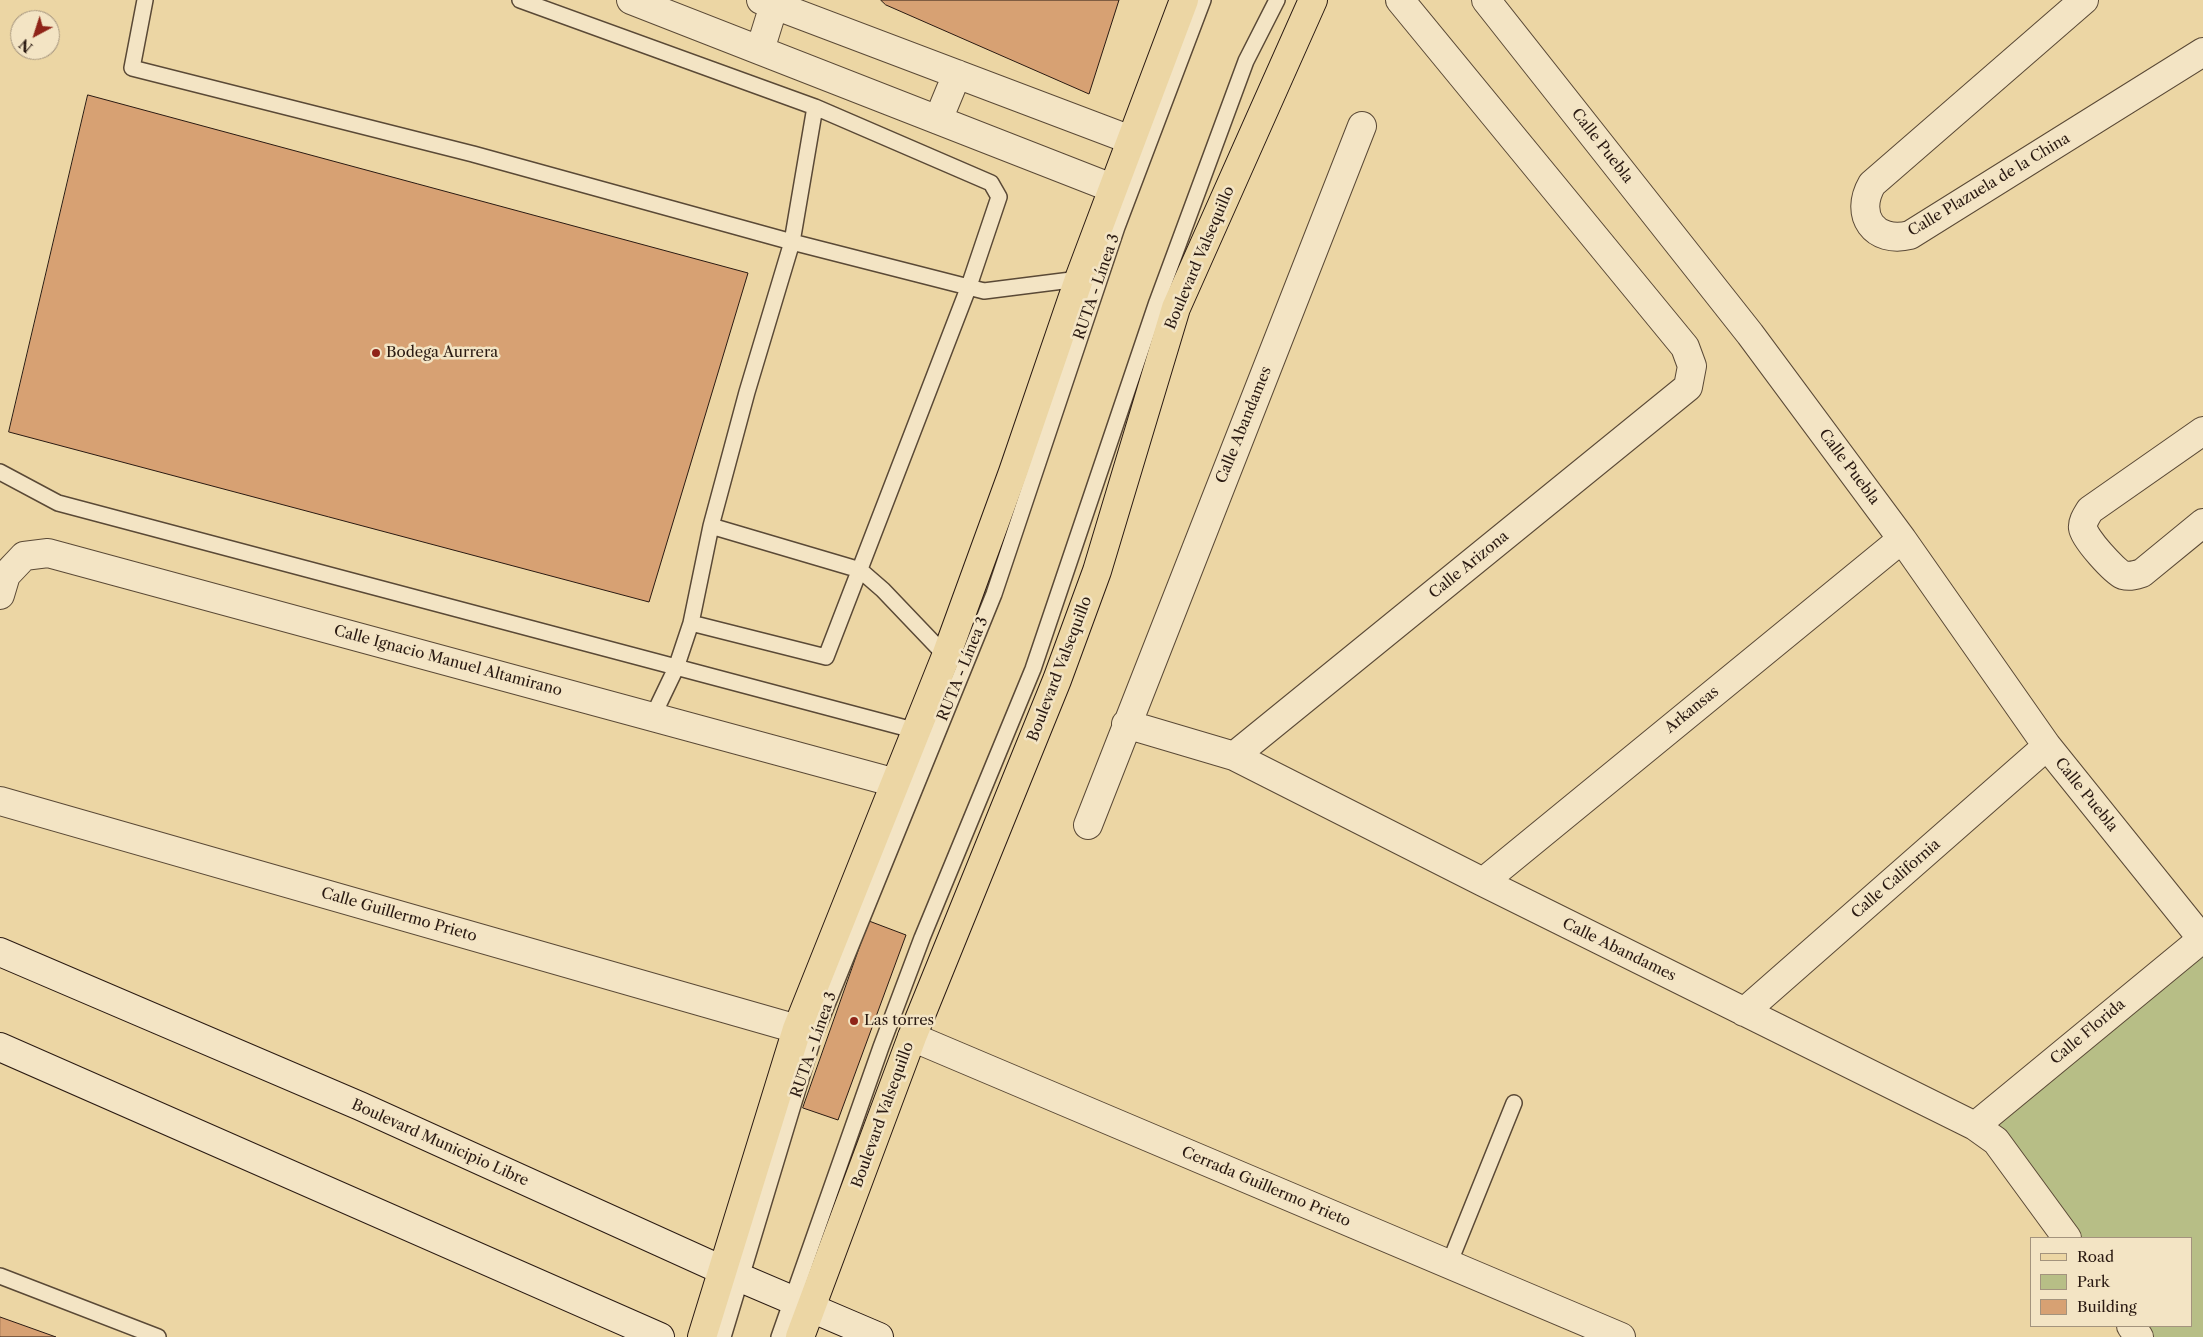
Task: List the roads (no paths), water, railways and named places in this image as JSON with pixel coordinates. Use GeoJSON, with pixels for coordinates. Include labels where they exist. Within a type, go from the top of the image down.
{"type":"FeatureCollection","features":[{"type":"Feature","properties":{"kind":"main road"},"geometry":{"type":"LineString","coordinates":[[702,1337],[731,1274],[797,1030],[946,656],[1016,464],[1112,188],[1184,0]]}},
{"type":"Feature","properties":{"kind":"main road","name":"Boulevard Valsequillo"},"geometry":{"type":"LineString","coordinates":[[800,1337],[802,1304],[1054,689],[1094,580],[1176,308],[1313,0]]}},
{"type":"Feature","properties":{"kind":"street"},"geometry":{"type":"LineString","coordinates":[[631,0],[1112,188]]}},
{"type":"Feature","properties":{"kind":"street","name":"Calle Arizona"},"geometry":{"type":"LineString","coordinates":[[1234,756],[1688,387],[1692,366],[1685,347],[1400,0]]}},
{"type":"Feature","properties":{"kind":"street","name":"Calle Puebla"},"geometry":{"type":"LineString","coordinates":[[1486,0],[1750,334],[1902,539],[2047,746],[2202,940]]}},
{"type":"Feature","properties":{"kind":"street","name":"Calle Plazuela de la China"},"geometry":{"type":"LineString","coordinates":[[2084,0],[1872,184],[1866,195],[1866,215],[1875,230],[1890,237],[1898,238],[1910,235],[2203,52]]}},
{"type":"Feature","properties":{"kind":"street"},"geometry":{"type":"LineString","coordinates":[[760,50],[768,2],[1131,140]]}},
{"type":"Feature","properties":{"kind":"street"},"geometry":{"type":"LineString","coordinates":[[938,120],[957,74]]}},
{"type":"Feature","properties":{"kind":"street","name":"Calle Abandames"},"geometry":{"type":"LineString","coordinates":[[1088,825],[1362,126]]}},
{"type":"Feature","properties":{"kind":"street"},"geometry":{"type":"LineString","coordinates":[[2203,431],[2090,510],[2085,518],[2083,528],[2086,536],[2116,572],[2126,576],[2134,576],[2142,573],[2203,524]]}},
{"type":"Feature","properties":{"kind":"street","name":"Arkansas"},"geometry":{"type":"LineString","coordinates":[[1482,882],[1902,539]]}},
{"type":"Feature","properties":{"kind":"street","name":"Calle Ignacio Manuel Altamirano"},"geometry":{"type":"LineString","coordinates":[[3,585],[24,556],[48,553],[896,783]]}},
{"type":"Feature","properties":{"kind":"street","name":"Calle Abandames"},"geometry":{"type":"LineString","coordinates":[[1126,724],[1234,756],[1482,882],[1975,1126],[1996,1141],[2066,1237]]}},
{"type":"Feature","properties":{"kind":"street","name":"Calle California"},"geometry":{"type":"LineString","coordinates":[[1744,1012],[2047,746]]}},
{"type":"Feature","properties":{"kind":"street","name":"Calle Guillermo Prieto"},"geometry":{"type":"LineString","coordinates":[[0,801],[797,1030]]}},
{"type":"Feature","properties":{"kind":"street","name":"Calle Florida"},"geometry":{"type":"LineString","coordinates":[[1975,1126],[2202,940]]}},
{"type":"Feature","properties":{"kind":"street","name":"Boulevard Municipio Libre"},"geometry":{"type":"LineString","coordinates":[[0,952],[360,1106],[731,1274],[879,1337]]}},
{"type":"Feature","properties":{"kind":"street","name":"Cerrada Guillermo Prieto"},"geometry":{"type":"LineString","coordinates":[[912,1037],[1621,1337]]}},
{"type":"Feature","properties":{"kind":"street"},"geometry":{"type":"LineString","coordinates":[[0,1047],[660,1337]]}},
{"type":"Feature","properties":{"kind":"lane"},"geometry":{"type":"LineString","coordinates":[[145,0],[132,68],[473,154],[792,242],[984,291],[1079,279]]}},
{"type":"Feature","properties":{"kind":"lane"},"geometry":{"type":"LineString","coordinates":[[520,0],[815,107],[991,183],[999,197],[969,286],[826,657],[691,623]]}},
{"type":"Feature","properties":{"kind":"lane","name":"RUTA - Línea 3"},"geometry":{"type":"LineString","coordinates":[[723,1337],[731,1274],[813,1039],[994,594],[1117,227],[1204,0]]}},
{"type":"Feature","properties":{"kind":"lane"},"geometry":{"type":"LineString","coordinates":[[780,1337],[802,1304],[880,1046],[922,938],[1033,669],[1157,302],[1246,61],[1277,0]]}},
{"type":"Feature","properties":{"kind":"lane"},"geometry":{"type":"LineString","coordinates":[[653,716],[676,668],[691,623],[711,526],[747,392],[792,242],[815,107]]}},
{"type":"Feature","properties":{"kind":"lane"},"geometry":{"type":"LineString","coordinates":[[0,472],[58,503],[917,731]]}},
{"type":"Feature","properties":{"kind":"lane"},"geometry":{"type":"LineString","coordinates":[[711,526],[860,570],[883,590],[946,656]]}},
{"type":"Feature","properties":{"kind":"lane"},"geometry":{"type":"LineString","coordinates":[[1449,1264],[1514,1103]]}},
{"type":"Feature","properties":{"kind":"lane"},"geometry":{"type":"LineString","coordinates":[[0,1276],[158,1337]]}},
{"type":"Feature","properties":{"kind":"place","name":"Bodega Aurrera"},"geometry":{"type":"Point","coordinates":[376,353]}},
{"type":"Feature","properties":{"kind":"place","name":"Las torres"},"geometry":{"type":"Point","coordinates":[854,1021]}}]}
